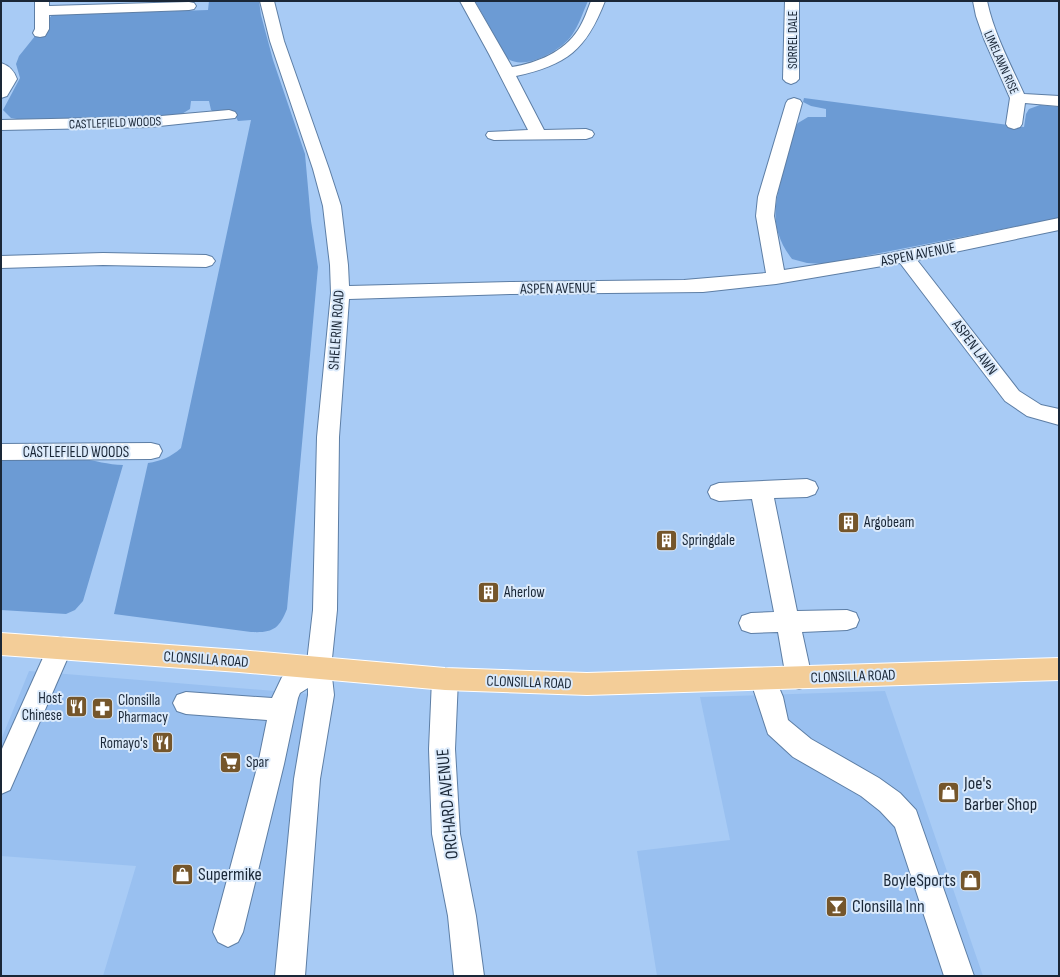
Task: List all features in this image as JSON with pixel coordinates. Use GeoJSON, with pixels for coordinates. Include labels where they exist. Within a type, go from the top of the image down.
{"type":"FeatureCollection","features":[{"type":"Feature","properties":{"kind":"main road","name":"CLONSILLA ROAD"},"geometry":{"type":"LineString","coordinates":[[1,644],[445,679],[587,684],[1059,669]]}},
{"type":"Feature","properties":{"kind":"street","name":"SHELERIN ROAD"},"geometry":{"type":"LineString","coordinates":[[268,1],[277,41],[321,168],[332,206],[339,265],[340,293],[328,437],[325,610],[319,668],[321,696],[307,779],[290,976]]}},
{"type":"Feature","properties":{"kind":"street"},"geometry":{"type":"LineString","coordinates":[[467,1],[507,73],[538,134]]}},
{"type":"Feature","properties":{"kind":"street"},"geometry":{"type":"LineString","coordinates":[[507,73],[538,65],[556,57],[569,48],[584,32],[598,1]]}},
{"type":"Feature","properties":{"kind":"street","name":"SORREL DALE"},"geometry":{"type":"LineString","coordinates":[[791,79],[792,1]]}},
{"type":"Feature","properties":{"kind":"street","name":"LIMELAWN RISE"},"geometry":{"type":"LineString","coordinates":[[980,1],[991,39],[1018,98],[1014,124]]}},
{"type":"Feature","properties":{"kind":"street"},"geometry":{"type":"LineString","coordinates":[[40,33],[42,29],[42,6],[189,6]]}},
{"type":"Feature","properties":{"kind":"street"},"geometry":{"type":"LineString","coordinates":[[1,68],[7,73],[10,79],[1,92]]}},
{"type":"Feature","properties":{"kind":"street"},"geometry":{"type":"LineString","coordinates":[[1018,98],[1059,101]]}},
{"type":"Feature","properties":{"kind":"street"},"geometry":{"type":"LineString","coordinates":[[776,278],[766,216],[766,202],[794,103]]}},
{"type":"Feature","properties":{"kind":"street","name":"CASTLEFIELD WOODS"},"geometry":{"type":"LineString","coordinates":[[1,125],[150,122],[200,111],[229,115]]}},
{"type":"Feature","properties":{"kind":"street"},"geometry":{"type":"LineString","coordinates":[[494,135],[586,134]]}},
{"type":"Feature","properties":{"kind":"street","name":"ASPEN AVENUE"},"geometry":{"type":"LineString","coordinates":[[340,293],[572,287],[673,287],[722,284],[827,271],[905,257],[1059,224]]}},
{"type":"Feature","properties":{"kind":"street","name":"ASPEN LAWN"},"geometry":{"type":"LineString","coordinates":[[905,257],[1012,396],[1024,406],[1046,415],[1059,417]]}},
{"type":"Feature","properties":{"kind":"street"},"geometry":{"type":"LineString","coordinates":[[1,262],[103,259],[206,261]]}},
{"type":"Feature","properties":{"kind":"street","name":"CASTLEFIELD WOODS"},"geometry":{"type":"LineString","coordinates":[[1,452],[151,451]]}},
{"type":"Feature","properties":{"kind":"street"},"geometry":{"type":"LineString","coordinates":[[719,492],[807,488]]}},
{"type":"Feature","properties":{"kind":"street"},"geometry":{"type":"LineString","coordinates":[[761,490],[799,678]]}},
{"type":"Feature","properties":{"kind":"street"},"geometry":{"type":"LineString","coordinates":[[751,623],[847,620]]}},
{"type":"Feature","properties":{"kind":"street"},"geometry":{"type":"LineString","coordinates":[[1,782],[60,648]]}},
{"type":"Feature","properties":{"kind":"street"},"geometry":{"type":"LineString","coordinates":[[228,932],[271,764],[285,697],[291,685],[319,668]]}},
{"type":"Feature","properties":{"kind":"street","name":"ORCHARD AVENUE"},"geometry":{"type":"LineString","coordinates":[[445,679],[442,749],[446,834],[462,916],[469,976]]}},
{"type":"Feature","properties":{"kind":"street"},"geometry":{"type":"LineString","coordinates":[[764,679],[777,726],[802,748],[870,787],[890,802],[906,819],[959,976]]}},
{"type":"Feature","properties":{"kind":"street"},"geometry":{"type":"LineString","coordinates":[[186,703],[282,710]]}},
{"type":"Feature","properties":{"kind":"shaded area"},"geometry":{"type":"Polygon","coordinates":[[[209,1],[259,1],[261,15],[273,60],[305,154],[311,221],[318,267],[287,609],[278,625],[265,632],[251,632],[114,614],[148,463],[166,458],[181,448],[251,120],[238,121],[233,112],[214,112],[211,110],[209,101],[191,101],[190,109],[180,115],[149,118],[17,119],[11,118],[3,110],[20,78],[16,64],[19,56],[52,15],[208,10],[209,1]]]}},
{"type":"Feature","properties":{"kind":"shaded area"},"geometry":{"type":"Polygon","coordinates":[[[475,1],[588,1],[577,27],[567,41],[560,47],[552,53],[532,61],[514,62],[507,58],[475,1]]]}},
{"type":"Feature","properties":{"kind":"shaded area"},"geometry":{"type":"Polygon","coordinates":[[[804,98],[1024,127],[1026,114],[1029,109],[1040,105],[1059,107],[1059,218],[824,264],[807,263],[792,259],[778,234],[776,222],[777,197],[793,135],[798,123],[808,117],[826,117],[826,109],[811,106],[803,102],[804,98]]]}},
{"type":"Feature","properties":{"kind":"shaded area"},"geometry":{"type":"Polygon","coordinates":[[[80,459],[123,465],[83,601],[75,610],[66,614],[1,610],[1,460],[80,459]]]}},
{"type":"Feature","properties":{"kind":"shaded area"},"geometry":{"type":"Polygon","coordinates":[[[29,671],[311,694],[280,976],[103,976],[136,866],[1,856],[1,740],[29,671]]]}},
{"type":"Feature","properties":{"kind":"shaded area"},"geometry":{"type":"Polygon","coordinates":[[[885,691],[983,976],[657,976],[637,851],[730,840],[700,697],[885,691]]]}},
{"type":"Feature","properties":{"kind":"place","name":"Argobeam"},"geometry":{"type":"Point","coordinates":[849,522]}},
{"type":"Feature","properties":{"kind":"place","name":"Springdale"},"geometry":{"type":"Point","coordinates":[666,540]}},
{"type":"Feature","properties":{"kind":"place","name":"Aherlow"},"geometry":{"type":"Point","coordinates":[488,592]}},
{"type":"Feature","properties":{"kind":"place","name":"Host Chinese"},"geometry":{"type":"Point","coordinates":[77,707]}},
{"type":"Feature","properties":{"kind":"place","name":"Clonsilla Pharmacy"},"geometry":{"type":"Point","coordinates":[102,709]}},
{"type":"Feature","properties":{"kind":"place","name":"Romayo's"},"geometry":{"type":"Point","coordinates":[163,743]}},
{"type":"Feature","properties":{"kind":"place","name":"Spar"},"geometry":{"type":"Point","coordinates":[230,762]}},
{"type":"Feature","properties":{"kind":"place","name":"Joe's Barber Shop"},"geometry":{"type":"Point","coordinates":[949,793]}},
{"type":"Feature","properties":{"kind":"place","name":"Supermike"},"geometry":{"type":"Point","coordinates":[183,874]}},
{"type":"Feature","properties":{"kind":"place","name":"BoyleSports"},"geometry":{"type":"Point","coordinates":[971,880]}},
{"type":"Feature","properties":{"kind":"place","name":"Clonsilla Inn"},"geometry":{"type":"Point","coordinates":[837,906]}}]}
